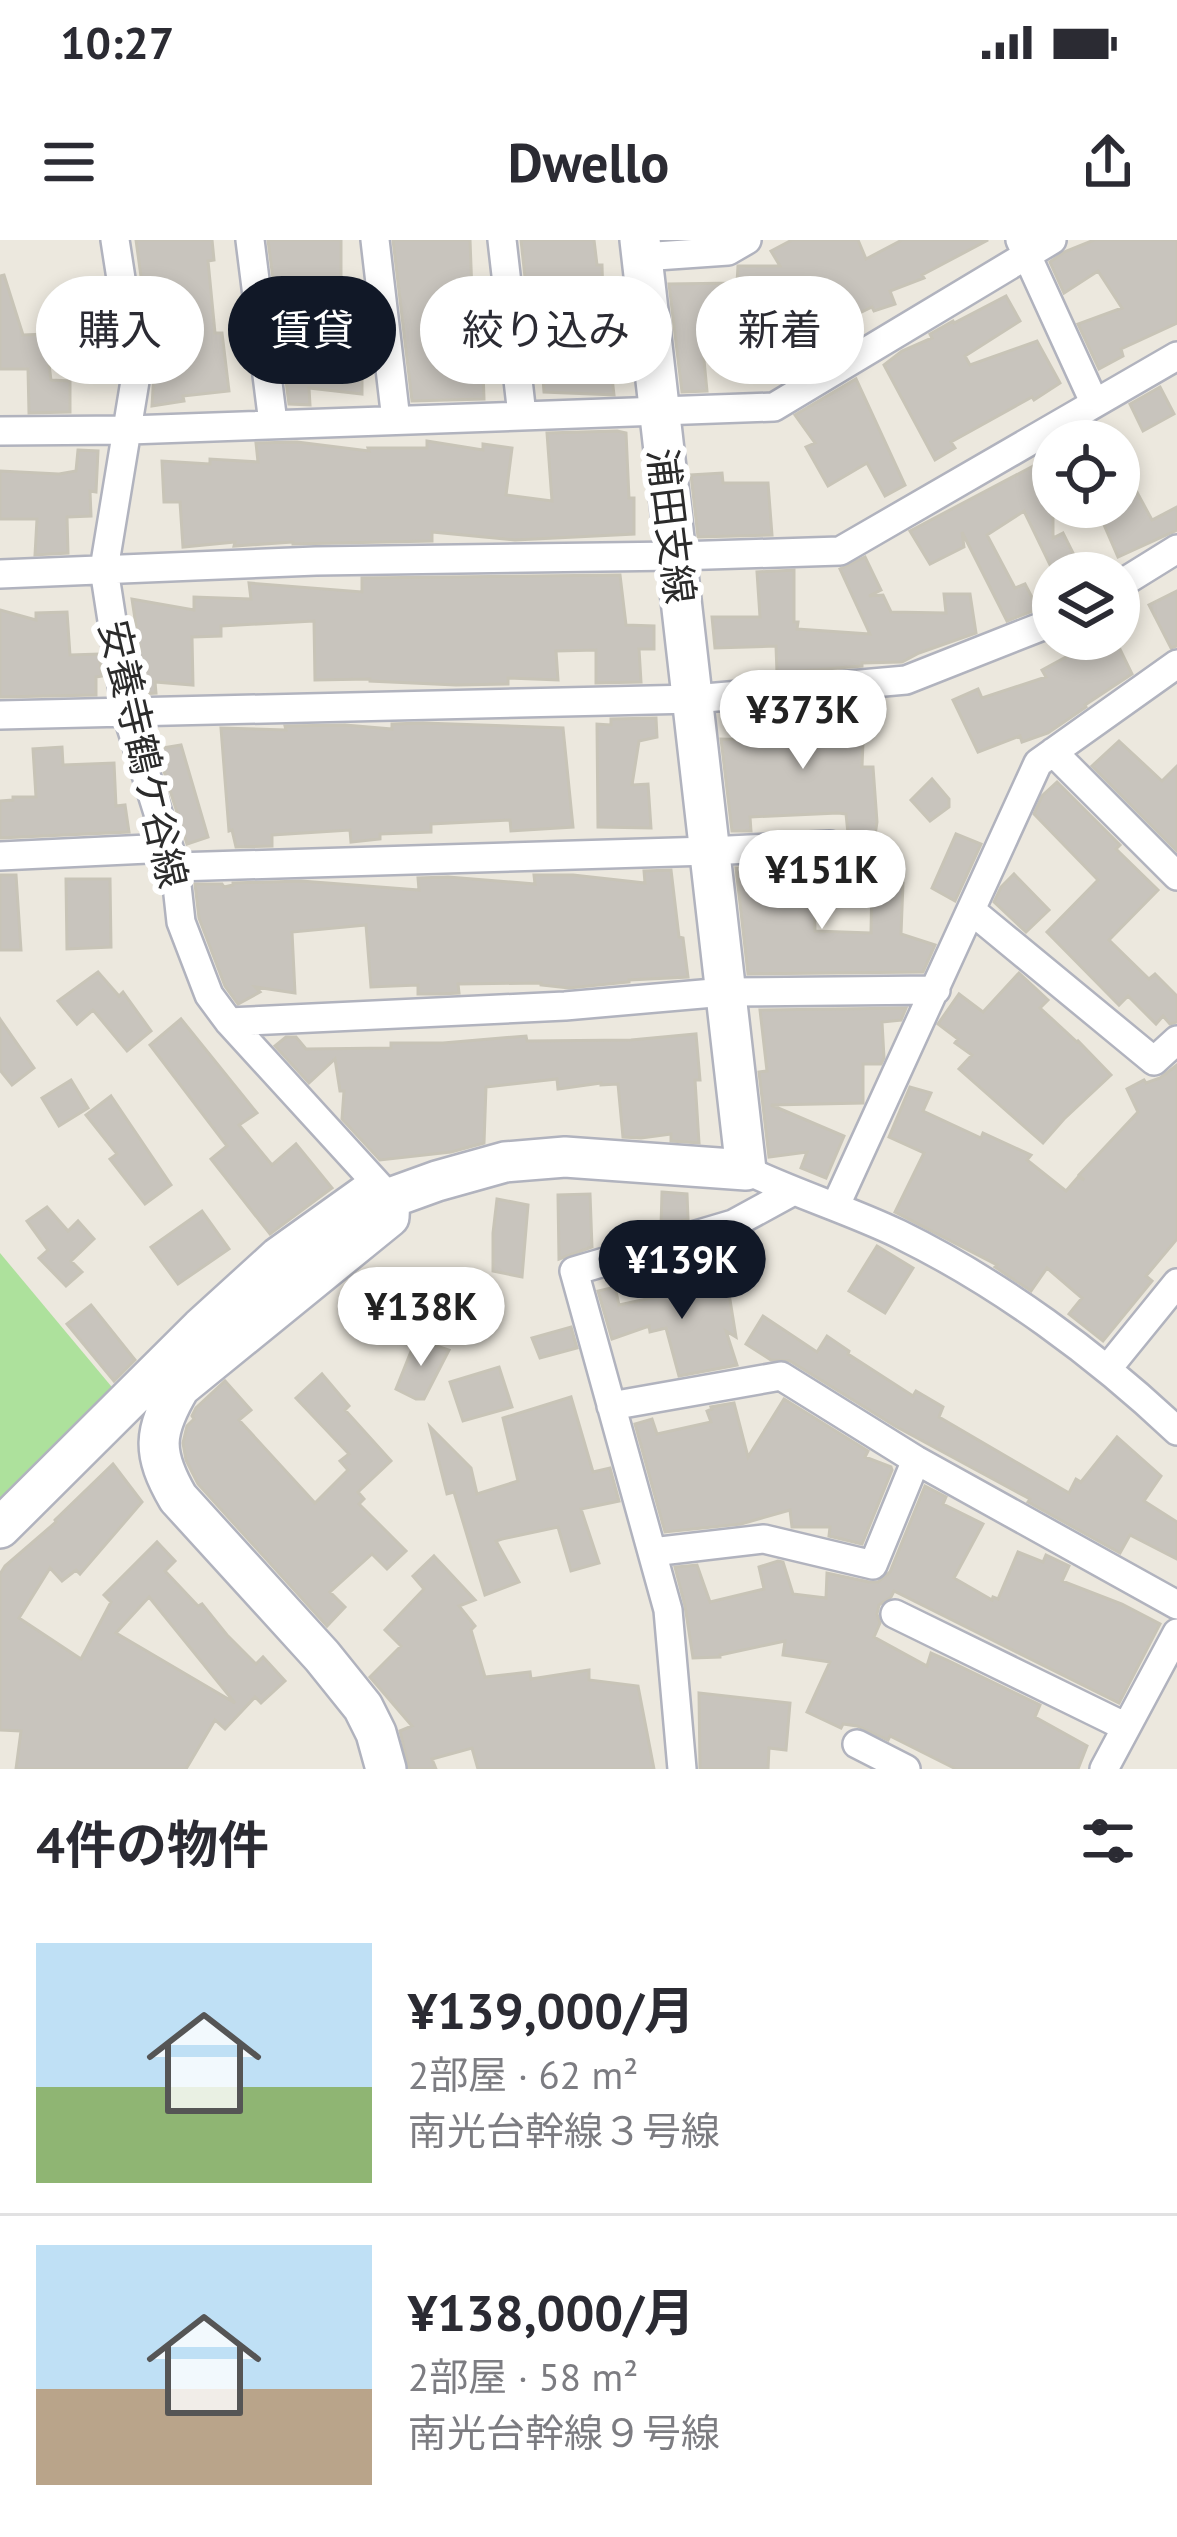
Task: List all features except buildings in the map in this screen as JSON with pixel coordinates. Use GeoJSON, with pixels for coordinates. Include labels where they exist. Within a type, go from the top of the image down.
{"type":"FeatureCollection","features":[{"type":"Feature","properties":{"kind":"street","name":"安養寺鶴ケ谷線"},"geometry":{"type":"LineString","coordinates":[[115,240],[136,375],[104,569],[126,711],[172,858],[181,922],[209,994],[229,1022],[390,1198]]}},
{"type":"Feature","properties":{"kind":"street"},"geometry":{"type":"LineString","coordinates":[[250,240],[273,423]]}},
{"type":"Feature","properties":{"kind":"street"},"geometry":{"type":"LineString","coordinates":[[375,240],[397,420]]}},
{"type":"Feature","properties":{"kind":"street"},"geometry":{"type":"LineString","coordinates":[[502,240],[522,415]]}},
{"type":"Feature","properties":{"kind":"street"},"geometry":{"type":"LineString","coordinates":[[641,248],[728,251],[747,240]]}},
{"type":"Feature","properties":{"kind":"street"},"geometry":{"type":"LineString","coordinates":[[0,431],[774,407],[1023,248],[1052,240]]}},
{"type":"Feature","properties":{"kind":"street","name":"浦田支線"},"geometry":{"type":"LineString","coordinates":[[641,248],[746,1170]]}},
{"type":"Feature","properties":{"kind":"street"},"geometry":{"type":"LineString","coordinates":[[1023,248],[1094,402]]}},
{"type":"Feature","properties":{"kind":"street"},"geometry":{"type":"LineString","coordinates":[[0,574],[316,561],[840,551],[1177,356]]}},
{"type":"Feature","properties":{"kind":"street"},"geometry":{"type":"LineString","coordinates":[[1140,572],[1177,550]]}},
{"type":"Feature","properties":{"kind":"street"},"geometry":{"type":"LineString","coordinates":[[0,715],[694,699],[906,680],[1032,630]]}},
{"type":"Feature","properties":{"kind":"street"},"geometry":{"type":"LineString","coordinates":[[836,1205],[1038,763],[1176,666]]}},
{"type":"Feature","properties":{"kind":"street"},"geometry":{"type":"LineString","coordinates":[[1053,752],[1177,876]]}},
{"type":"Feature","properties":{"kind":"street"},"geometry":{"type":"LineString","coordinates":[[0,856],[709,851],[830,844]]}},
{"type":"Feature","properties":{"kind":"street"},"geometry":{"type":"LineString","coordinates":[[972,911],[1154,1061],[1177,1040]]}},
{"type":"Feature","properties":{"kind":"street"},"geometry":{"type":"LineString","coordinates":[[229,1022],[565,1006],[725,992],[936,991]]}},
{"type":"Feature","properties":{"kind":"street"},"geometry":{"type":"LineString","coordinates":[[0,1528],[200,1328],[279,1257],[368,1194],[390,1198],[505,1162],[566,1157],[746,1170],[792,1192],[836,1205],[977,1277],[1108,1369],[1177,1431]]}},
{"type":"Feature","properties":{"kind":"street"},"geometry":{"type":"LineString","coordinates":[[682,1769],[668,1610],[574,1271],[733,1223],[792,1192]]}},
{"type":"Feature","properties":{"kind":"street"},"geometry":{"type":"LineString","coordinates":[[386,1769],[364,1707],[178,1498],[163,1472],[158,1441],[165,1412],[180,1387],[389,1217],[390,1198]]}},
{"type":"Feature","properties":{"kind":"street"},"geometry":{"type":"LineString","coordinates":[[1108,1369],[1177,1283]]}},
{"type":"Feature","properties":{"kind":"street"},"geometry":{"type":"LineString","coordinates":[[611,1406],[782,1376],[916,1460],[1177,1605]]}},
{"type":"Feature","properties":{"kind":"street"},"geometry":{"type":"LineString","coordinates":[[652,1552],[764,1539],[873,1565],[916,1460]]}},
{"type":"Feature","properties":{"kind":"street"},"geometry":{"type":"LineString","coordinates":[[895,1614],[1126,1727]]}},
{"type":"Feature","properties":{"kind":"street"},"geometry":{"type":"LineString","coordinates":[[1104,1769],[1177,1633]]}},
{"type":"Feature","properties":{"kind":"street"},"geometry":{"type":"LineString","coordinates":[[857,1744],[905,1769]]}},
{"type":"Feature","properties":{"kind":"green space"},"geometry":{"type":"Polygon","coordinates":[[[0,1253],[116,1392],[0,1510],[0,1253]]]}}]}
